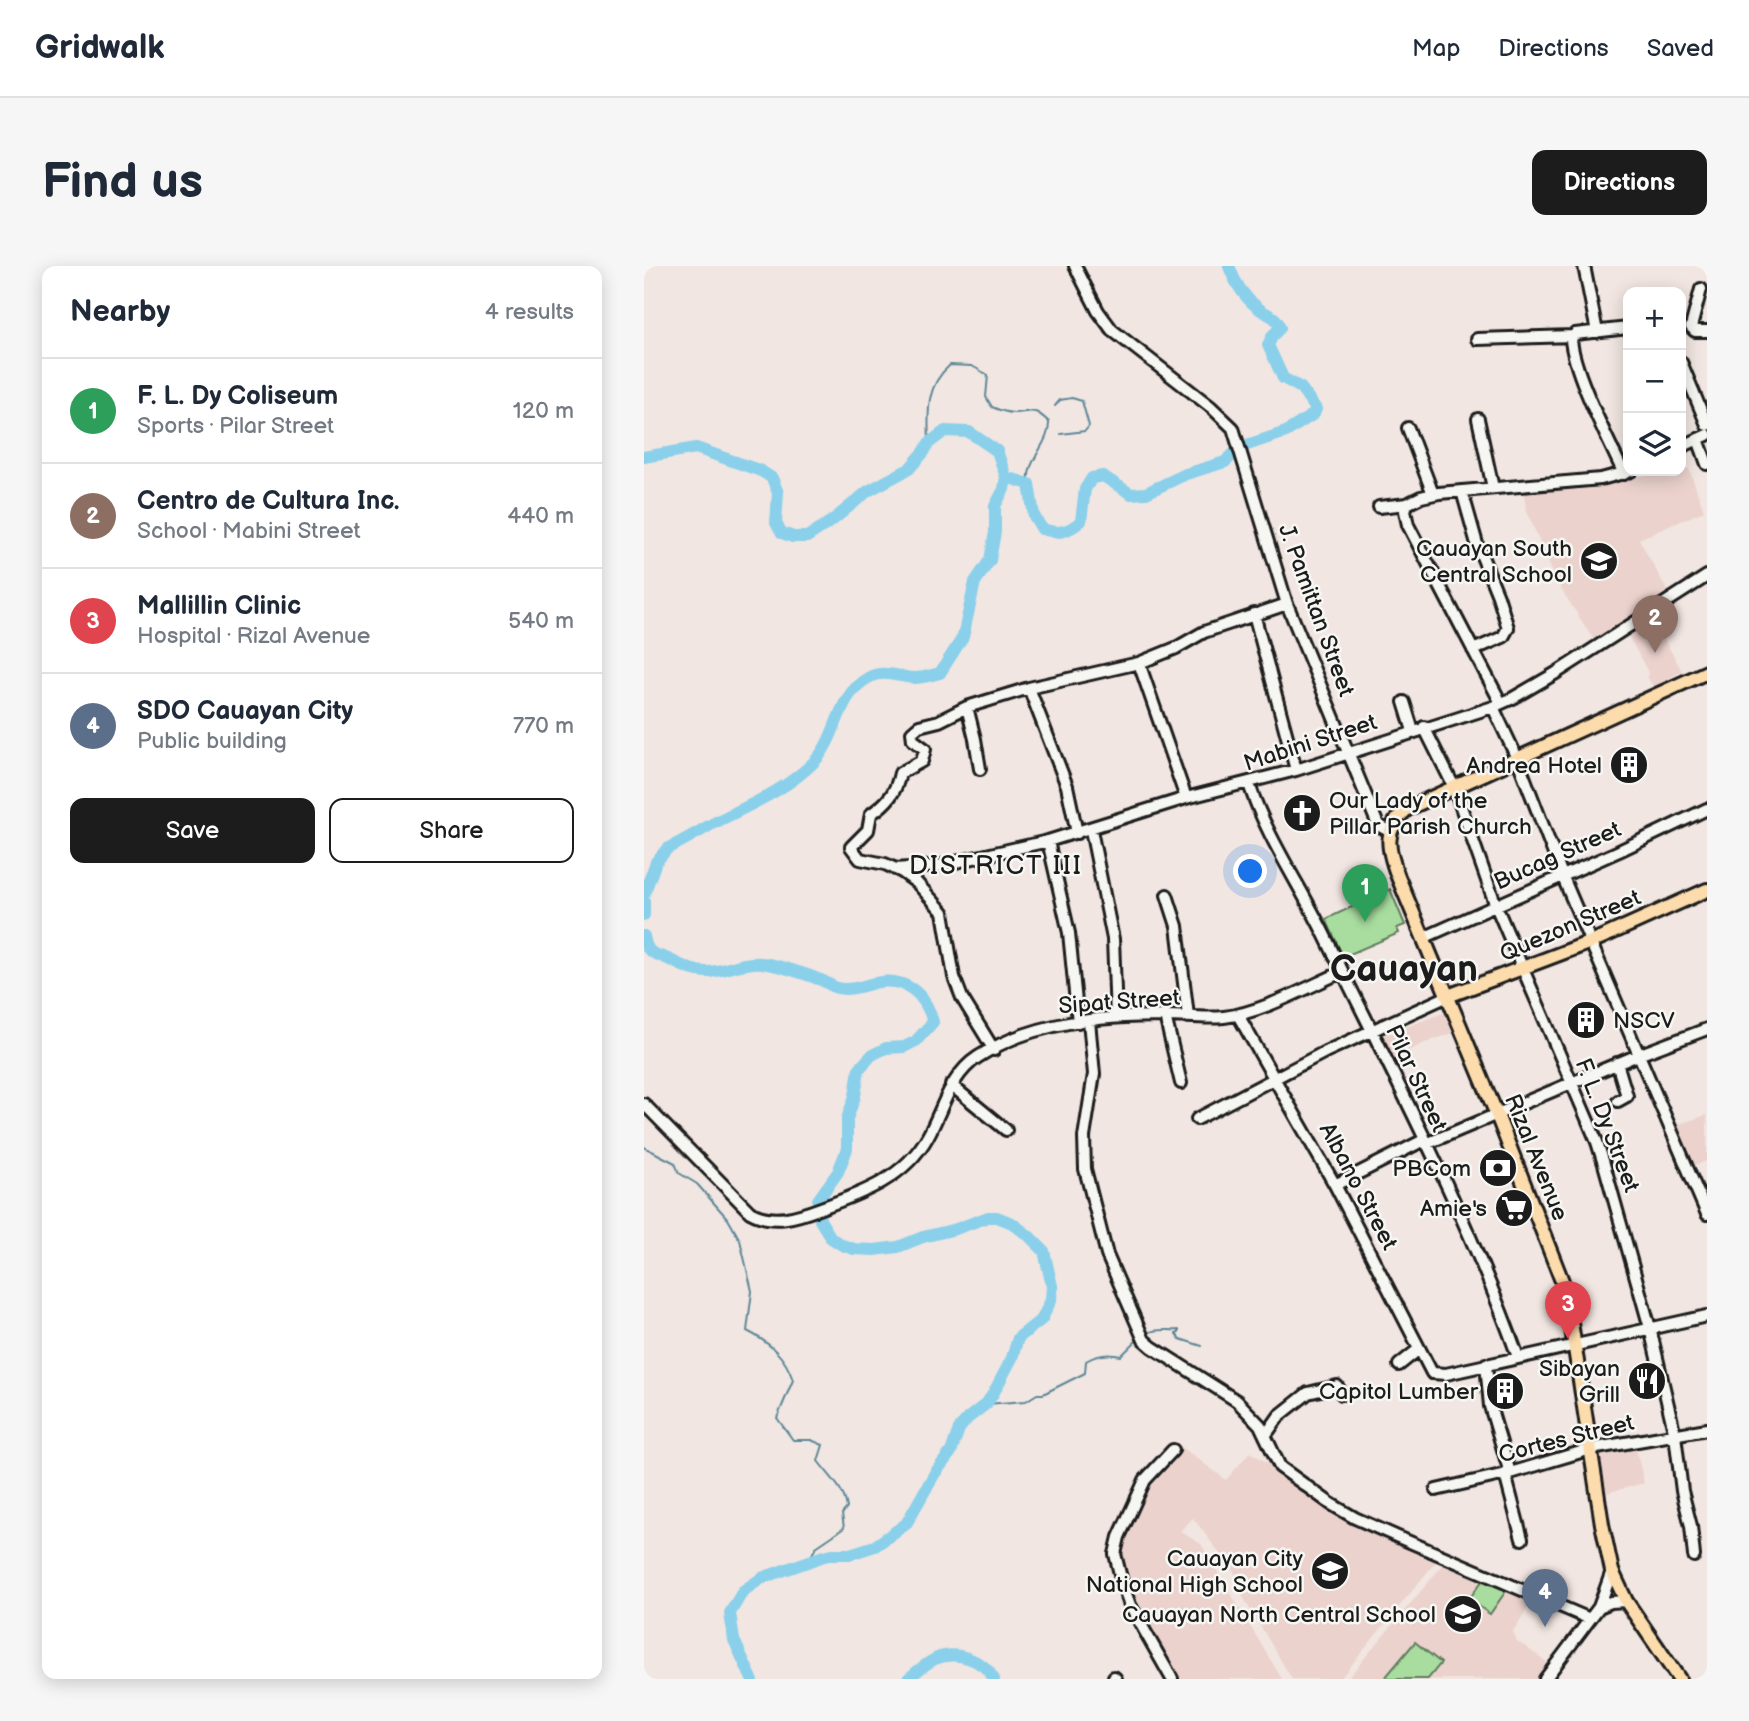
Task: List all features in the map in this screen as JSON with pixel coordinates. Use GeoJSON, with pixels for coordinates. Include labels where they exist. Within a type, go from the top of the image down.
{"type":"FeatureCollection","features":[{"type":"Feature","properties":{"kind":"main road"},"geometry":{"type":"LineString","coordinates":[[1391,832],[1394,823],[1408,809],[1707,672]]}},
{"type":"Feature","properties":{"kind":"main road","name":"Rizal Avenue"},"geometry":{"type":"LineString","coordinates":[[1391,832],[1388,843],[1391,857],[1562,1281],[1612,1571],[1626,1601],[1679,1679]]}},
{"type":"Feature","properties":{"kind":"main road","name":"Quezon Street"},"geometry":{"type":"LineString","coordinates":[[1448,996],[1523,970],[1707,890]]}},
{"type":"Feature","properties":{"kind":"street","name":"J. Pamittan Street"},"geometry":{"type":"LineString","coordinates":[[1075,266],[1098,312],[1112,330],[1228,422],[1238,441],[1287,604],[1348,753]]}},
{"type":"Feature","properties":{"kind":"street"},"geometry":{"type":"LineString","coordinates":[[1584,266],[1597,332]]}},
{"type":"Feature","properties":{"kind":"street"},"geometry":{"type":"LineString","coordinates":[[1701,289],[1691,327],[1695,331],[1707,331]]}},
{"type":"Feature","properties":{"kind":"street"},"geometry":{"type":"LineString","coordinates":[[1477,339],[1573,336],[1623,329]]}},
{"type":"Feature","properties":{"kind":"street"},"geometry":{"type":"LineString","coordinates":[[1573,336],[1571,343],[1576,362],[1623,461]]}},
{"type":"Feature","properties":{"kind":"street"},"geometry":{"type":"LineString","coordinates":[[1686,374],[1707,425]]}},
{"type":"Feature","properties":{"kind":"street"},"geometry":{"type":"LineString","coordinates":[[1478,419],[1493,488]]}},
{"type":"Feature","properties":{"kind":"street"},"geometry":{"type":"LineString","coordinates":[[1408,429],[1433,494]]}},
{"type":"Feature","properties":{"kind":"street"},"geometry":{"type":"LineString","coordinates":[[1686,445],[1702,437],[1707,464]]}},
{"type":"Feature","properties":{"kind":"street"},"geometry":{"type":"LineString","coordinates":[[1379,508],[1408,504],[1433,494],[1592,480],[1623,473]]}},
{"type":"Feature","properties":{"kind":"street"},"geometry":{"type":"LineString","coordinates":[[1462,491],[1477,544],[1508,628],[1503,637],[1474,650]]}},
{"type":"Feature","properties":{"kind":"street"},"geometry":{"type":"LineString","coordinates":[[1408,504],[1405,511],[1408,525],[1474,650],[1562,875],[1707,1214]]}},
{"type":"Feature","properties":{"kind":"street","name":"Mabini Street"},"geometry":{"type":"LineString","coordinates":[[895,869],[938,866],[1077,834],[1186,798],[1296,770],[1497,705],[1556,673],[1707,576]]}},
{"type":"Feature","properties":{"kind":"street"},"geometry":{"type":"LineString","coordinates":[[994,1050],[962,998],[954,977],[943,912],[917,883],[885,864],[860,859],[851,846],[869,830],[871,814],[886,804],[897,786],[900,773],[922,761],[925,749],[913,740],[912,732],[919,726],[967,707],[1029,688],[1139,663],[1176,648],[1204,632],[1287,604]]}},
{"type":"Feature","properties":{"kind":"street"},"geometry":{"type":"LineString","coordinates":[[1254,614],[1296,770]]}},
{"type":"Feature","properties":{"kind":"street"},"geometry":{"type":"LineString","coordinates":[[1139,663],[1186,798]]}},
{"type":"Feature","properties":{"kind":"street"},"geometry":{"type":"LineString","coordinates":[[1029,688],[1067,786],[1077,834]]}},
{"type":"Feature","properties":{"kind":"street","name":"F. L. Dy Street"},"geometry":{"type":"LineString","coordinates":[[1404,702],[1454,787],[1496,906],[1600,1153],[1650,1328],[1675,1435],[1694,1556]]}},
{"type":"Feature","properties":{"kind":"street"},"geometry":{"type":"LineString","coordinates":[[967,707],[980,769]]}},
{"type":"Feature","properties":{"kind":"street"},"geometry":{"type":"LineString","coordinates":[[1348,753],[1378,825],[1391,832]]}},
{"type":"Feature","properties":{"kind":"street","name":"Pilar Street"},"geometry":{"type":"LineString","coordinates":[[1249,784],[1277,848],[1371,1029],[1425,1142],[1498,1299],[1518,1357]]}},
{"type":"Feature","properties":{"kind":"street","name":"Bucag Street"},"geometry":{"type":"LineString","coordinates":[[1423,937],[1619,851],[1707,809]]}},
{"type":"Feature","properties":{"kind":"street"},"geometry":{"type":"LineString","coordinates":[[1091,830],[1114,939],[1116,1017]]}},
{"type":"Feature","properties":{"kind":"street"},"geometry":{"type":"LineString","coordinates":[[1048,841],[1069,933],[1094,1074],[1084,1138],[1085,1169],[1107,1255],[1144,1340],[1237,1401],[1260,1425],[1280,1467],[1303,1486],[1355,1518],[1590,1619]]}},
{"type":"Feature","properties":{"kind":"street"},"geometry":{"type":"LineString","coordinates":[[1167,895],[1178,926],[1188,1016]]}},
{"type":"Feature","properties":{"kind":"street","name":"Sipat Street"},"geometry":{"type":"LineString","coordinates":[[644,1104],[750,1212],[768,1220],[803,1215],[875,1188],[907,1164],[928,1136],[951,1085],[964,1067],[982,1054],[1018,1037],[1039,1029],[1116,1017],[1214,1018],[1238,1015],[1342,972]]}},
{"type":"Feature","properties":{"kind":"street"},"geometry":{"type":"LineString","coordinates":[[1197,1119],[1371,1029],[1448,996]]}},
{"type":"Feature","properties":{"kind":"street","name":"Albano Street"},"geometry":{"type":"LineString","coordinates":[[1238,1015],[1335,1185],[1432,1373],[1441,1375],[1486,1364]]}},
{"type":"Feature","properties":{"kind":"street"},"geometry":{"type":"LineString","coordinates":[[1165,1016],[1181,1083]]}},
{"type":"Feature","properties":{"kind":"street"},"geometry":{"type":"LineString","coordinates":[[1335,1185],[1425,1142],[1707,1029]]}},
{"type":"Feature","properties":{"kind":"street"},"geometry":{"type":"LineString","coordinates":[[1617,1063],[1627,1096],[1618,1101]]}},
{"type":"Feature","properties":{"kind":"street"},"geometry":{"type":"LineString","coordinates":[[951,1085],[1006,1130]]}},
{"type":"Feature","properties":{"kind":"street"},"geometry":{"type":"LineString","coordinates":[[1522,1539],[1490,1406],[1486,1364],[1707,1316]]}},
{"type":"Feature","properties":{"kind":"street"},"geometry":{"type":"LineString","coordinates":[[1399,1365],[1419,1349]]}},
{"type":"Feature","properties":{"kind":"street"},"geometry":{"type":"LineString","coordinates":[[1265,1436],[1279,1416],[1308,1393],[1337,1386],[1342,1394]]}},
{"type":"Feature","properties":{"kind":"street","name":"Cortes Street"},"geometry":{"type":"LineString","coordinates":[[1436,1490],[1508,1474],[1591,1449],[1707,1429]]}},
{"type":"Feature","properties":{"kind":"street"},"geometry":{"type":"LineString","coordinates":[[1172,1679],[1130,1605],[1115,1554],[1119,1537],[1145,1480],[1173,1450]]}},
{"type":"Feature","properties":{"kind":"street"},"geometry":{"type":"LineString","coordinates":[[1545,1679],[1599,1607],[1612,1571]]}},
{"type":"Feature","properties":{"kind":"street"},"geometry":{"type":"LineString","coordinates":[[1599,1607],[1611,1602],[1626,1601]]}},
{"type":"Feature","properties":{"kind":"shaded area","name":"Cauayan South Central School"},"geometry":{"type":"Polygon","coordinates":[[[1686,469],[1689,469],[1704,511],[1639,539],[1669,594],[1596,643],[1557,583],[1526,509],[1523,489],[1639,476],[1686,476],[1686,469]]]}},
{"type":"Feature","properties":{"kind":"shaded area"},"geometry":{"type":"Polygon","coordinates":[[[1653,620],[1682,671],[1653,687],[1628,635],[1653,620]]]}},
{"type":"Feature","properties":{"kind":"shaded area"},"geometry":{"type":"Polygon","coordinates":[[[1446,1012],[1453,1033],[1393,1058],[1382,1036],[1446,1012]]]}},
{"type":"Feature","properties":{"kind":"shaded area"},"geometry":{"type":"Polygon","coordinates":[[[1707,1115],[1707,1161],[1695,1165],[1676,1125],[1707,1115]]]}},
{"type":"Feature","properties":{"kind":"shaded area","name":"Cauayan City National High School"},"geometry":{"type":"Polygon","coordinates":[[[1179,1445],[1226,1480],[1250,1452],[1321,1496],[1438,1559],[1340,1679],[1292,1679],[1237,1587],[1242,1583],[1193,1518],[1180,1531],[1201,1544],[1282,1679],[1179,1679],[1135,1607],[1128,1590],[1121,1554],[1124,1536],[1146,1481],[1179,1445]]]}},
{"type":"Feature","properties":{"kind":"shaded area"},"geometry":{"type":"Polygon","coordinates":[[[1635,1445],[1644,1483],[1606,1493],[1596,1455],[1635,1445]]]}},
{"type":"Feature","properties":{"kind":"shaded area","name":"Cauayan North Central School"},"geometry":{"type":"Polygon","coordinates":[[[1448,1559],[1536,1596],[1513,1631],[1517,1641],[1551,1665],[1540,1679],[1347,1679],[1448,1559]]]}},
{"type":"Feature","properties":{"kind":"green space"},"geometry":{"type":"Polygon","coordinates":[[[1390,889],[1405,925],[1397,928],[1399,933],[1343,957],[1326,919],[1390,889]]]}},
{"type":"Feature","properties":{"kind":"green space"},"geometry":{"type":"Polygon","coordinates":[[[1485,1577],[1506,1591],[1490,1614],[1469,1599],[1485,1577]]]}},
{"type":"Feature","properties":{"kind":"green space"},"geometry":{"type":"Polygon","coordinates":[[[1415,1642],[1441,1663],[1428,1679],[1384,1679],[1415,1642]]]}},
{"type":"Feature","properties":{"kind":"waterway"},"geometry":{"type":"LineString","coordinates":[[1006,477],[1029,484],[1034,516],[1042,529],[1063,531],[1081,521],[1085,489],[1092,478],[1103,476],[1131,494],[1146,493],[1186,474],[1225,462],[1241,447],[1286,432],[1314,414],[1316,409],[1301,388],[1283,378],[1268,345],[1280,328],[1279,323],[1248,298],[1229,266]]}},
{"type":"Feature","properties":{"kind":"waterway"},"geometry":{"type":"LineString","coordinates":[[929,443],[930,401],[936,382],[950,365],[972,366],[988,375],[986,397],[992,407],[1011,413],[1036,412],[1049,422],[1046,438],[1031,468],[1029,484]]}},
{"type":"Feature","properties":{"kind":"waterway"},"geometry":{"type":"LineString","coordinates":[[1055,406],[1060,400],[1072,398],[1082,401],[1089,426],[1085,431],[1061,434]]}},
{"type":"Feature","properties":{"kind":"waterway"},"geometry":{"type":"LineString","coordinates":[[644,457],[696,448],[761,471],[772,478],[778,493],[776,523],[782,533],[793,537],[807,537],[868,491],[909,469],[929,443],[945,431],[969,432],[997,451],[1006,477],[1004,489],[995,506],[995,532],[990,560],[975,582],[963,637],[940,673],[914,678],[879,674],[857,686],[849,695],[828,741],[814,762],[779,789],[667,849],[656,862],[644,894]]}},
{"type":"Feature","properties":{"kind":"waterway"},"geometry":{"type":"LineString","coordinates":[[644,901],[644,915]]}},
{"type":"Feature","properties":{"kind":"waterway"},"geometry":{"type":"LineString","coordinates":[[644,936],[647,947],[652,952],[698,971],[709,972],[749,963],[762,963],[782,967],[837,988],[851,989],[885,981],[904,985],[919,995],[933,1022],[916,1041],[904,1047],[886,1048],[872,1055],[859,1069],[855,1096],[847,1119],[847,1149],[838,1172],[818,1200],[820,1220],[831,1238],[842,1245],[874,1250],[898,1247],[988,1217],[997,1217],[1012,1223],[1044,1251],[1052,1286],[1051,1300],[1042,1319],[1018,1338],[1012,1358],[993,1394],[959,1429],[951,1452],[935,1473],[906,1524],[875,1546],[850,1554],[821,1557],[762,1578],[743,1591],[730,1613],[734,1640],[752,1679]]}},
{"type":"Feature","properties":{"kind":"waterway"},"geometry":{"type":"LineString","coordinates":[[644,1147],[675,1163],[679,1173],[697,1184],[728,1219],[740,1240],[752,1291],[747,1331],[775,1351],[786,1364],[793,1380],[777,1418],[793,1440],[811,1440],[823,1445],[818,1461],[843,1494],[847,1508],[842,1514],[844,1528],[816,1547],[807,1564]]}},
{"type":"Feature","properties":{"kind":"waterway"},"geometry":{"type":"LineString","coordinates":[[1148,1333],[1179,1330],[1176,1334],[1180,1339],[1202,1346]]}},
{"type":"Feature","properties":{"kind":"waterway"},"geometry":{"type":"LineString","coordinates":[[986,1404],[1026,1401],[1037,1394],[1043,1394],[1085,1373],[1086,1361],[1090,1359],[1107,1355],[1121,1356],[1140,1337]]}},
{"type":"Feature","properties":{"kind":"waterway"},"geometry":{"type":"LineString","coordinates":[[908,1679],[943,1656],[968,1658],[983,1666],[994,1679]]}},
{"type":"Feature","properties":{"kind":"place","name":"Cauayan South Central School"},"geometry":{"type":"Point","coordinates":[1599,561]}},
{"type":"Feature","properties":{"kind":"place","name":"Centro de Cultura Inc."},"geometry":{"type":"Point","coordinates":[1655,653]}},
{"type":"Feature","properties":{"kind":"place","name":"Andrea Hotel"},"geometry":{"type":"Point","coordinates":[1629,765]}},
{"type":"Feature","properties":{"kind":"place","name":"Our Lady of the Pillar Parish Church"},"geometry":{"type":"Point","coordinates":[1302,813]}},
{"type":"Feature","properties":{"kind":"place","name":"F. L. Dy Coliseum"},"geometry":{"type":"Point","coordinates":[1365,922]}},
{"type":"Feature","properties":{"kind":"place","name":"NSCV"},"geometry":{"type":"Point","coordinates":[1586,1020]}},
{"type":"Feature","properties":{"kind":"place","name":"PBCom"},"geometry":{"type":"Point","coordinates":[1498,1168]}},
{"type":"Feature","properties":{"kind":"place","name":"Amie's"},"geometry":{"type":"Point","coordinates":[1514,1208]}},
{"type":"Feature","properties":{"kind":"place","name":"Mallillin Clinic"},"geometry":{"type":"Point","coordinates":[1568,1339]}},
{"type":"Feature","properties":{"kind":"place","name":"Sibayan Grill"},"geometry":{"type":"Point","coordinates":[1647,1381]}},
{"type":"Feature","properties":{"kind":"place","name":"Capitol Lumber"},"geometry":{"type":"Point","coordinates":[1505,1391]}},
{"type":"Feature","properties":{"kind":"place","name":"Cauayan City National High School"},"geometry":{"type":"Point","coordinates":[1330,1571]}},
{"type":"Feature","properties":{"kind":"place","name":"Cauayan North Central School"},"geometry":{"type":"Point","coordinates":[1463,1614]}},
{"type":"Feature","properties":{"kind":"place","name":"SDO Cauayan City"},"geometry":{"type":"Point","coordinates":[1545,1627]}},
{"type":"Feature","properties":{"kind":"district","name":"DISTRICT III"},"geometry":{"type":"Point","coordinates":[996,865]}},
{"type":"Feature","properties":{"kind":"district","name":"Cauayan"},"geometry":{"type":"Point","coordinates":[1404,968]}}]}
